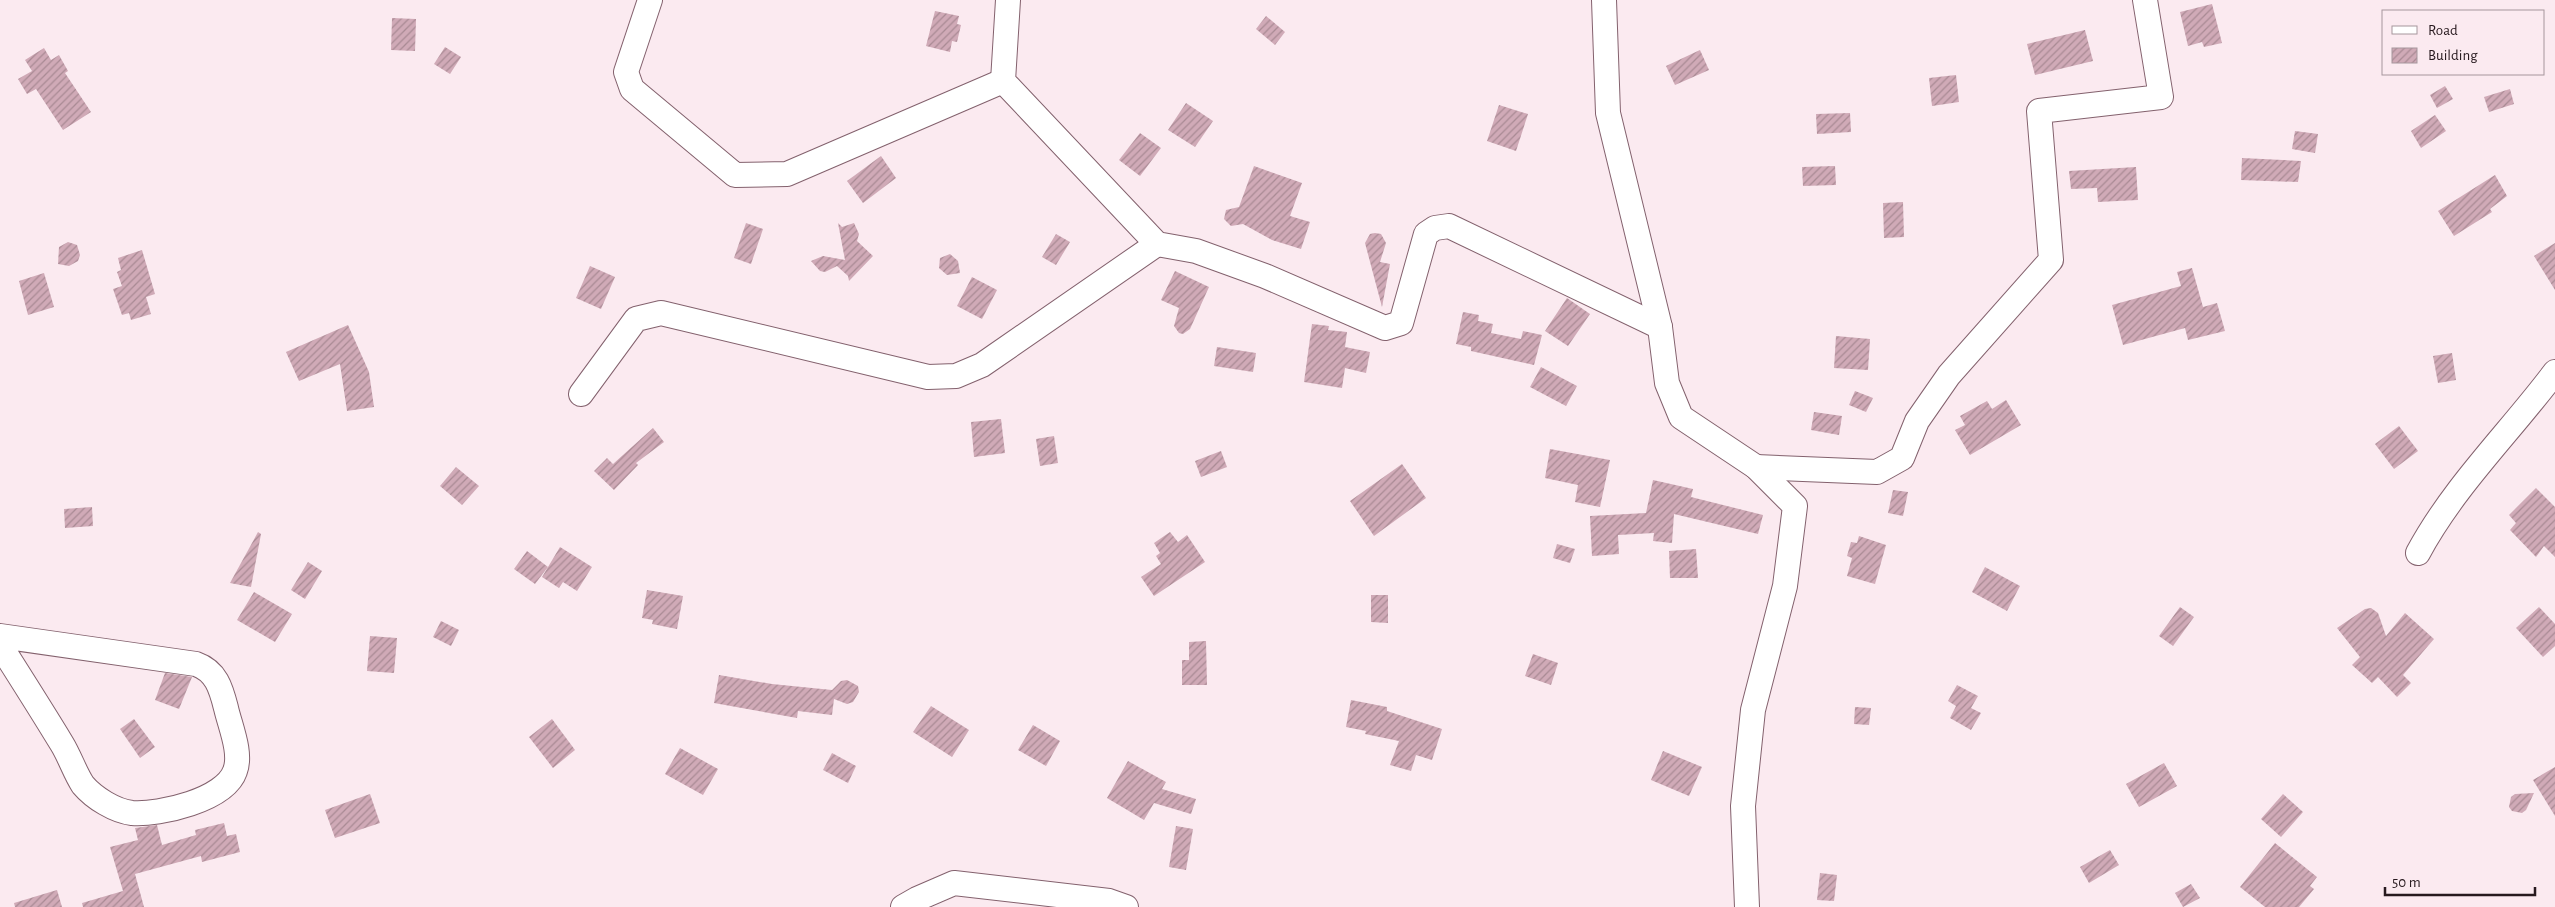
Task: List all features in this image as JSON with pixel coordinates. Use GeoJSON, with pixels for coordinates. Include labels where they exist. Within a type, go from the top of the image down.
{"type":"FeatureCollection","features":[{"type":"Feature","properties":{"kind":"street"},"geometry":{"type":"LineString","coordinates":[[650,0],[626,72],[632,89],[735,175],[787,174],[1003,80]]}},
{"type":"Feature","properties":{"kind":"street"},"geometry":{"type":"LineString","coordinates":[[1008,0],[1003,80],[1157,244],[1196,251],[1265,276],[1385,328],[1401,323],[1426,234],[1435,228],[1449,226],[1660,327]]}},
{"type":"Feature","properties":{"kind":"street"},"geometry":{"type":"LineString","coordinates":[[1604,0],[1608,113],[1660,327],[1667,383],[1681,418],[1756,467],[1795,506],[1785,586],[1753,710],[1743,806],[1747,907]]}},
{"type":"Feature","properties":{"kind":"street"},"geometry":{"type":"LineString","coordinates":[[1756,467],[1877,472],[1902,458],[1917,421],[1949,375],[2051,260],[2039,111],[2161,97],[2145,0]]}},
{"type":"Feature","properties":{"kind":"street"},"geometry":{"type":"LineString","coordinates":[[581,394],[636,319],[661,313],[928,377],[956,376],[982,365],[1157,244]]}},
{"type":"Feature","properties":{"kind":"street"},"geometry":{"type":"LineString","coordinates":[[2418,552],[2428,535],[2492,446],[2555,372]]}},
{"type":"Feature","properties":{"kind":"street"},"geometry":{"type":"LineString","coordinates":[[0,636],[196,664],[205,667],[215,676],[223,694],[236,752],[236,770],[225,788],[204,799],[164,810],[131,813],[107,805],[84,785],[64,747],[0,645]]}},
{"type":"Feature","properties":{"kind":"street"},"geometry":{"type":"LineString","coordinates":[[904,907],[917,899],[954,884],[1109,901],[1126,907]]}},
{"type":"Feature","properties":{"kind":"building"},"geometry":{"type":"Polygon","coordinates":[[[2212,4],[2222,43],[2204,47],[2202,42],[2188,46],[2180,12],[2212,4]]]}},
{"type":"Feature","properties":{"kind":"building"},"geometry":{"type":"Polygon","coordinates":[[[935,11],[959,16],[957,24],[961,25],[957,42],[952,41],[950,52],[926,46],[935,11]]]}},
{"type":"Feature","properties":{"kind":"building"},"geometry":{"type":"Polygon","coordinates":[[[1266,16],[1285,32],[1275,45],[1256,29],[1266,16]]]}},
{"type":"Feature","properties":{"kind":"building"},"geometry":{"type":"Polygon","coordinates":[[[392,18],[416,19],[415,51],[391,50],[392,18]]]}},
{"type":"Feature","properties":{"kind":"building"},"geometry":{"type":"Polygon","coordinates":[[[2085,30],[2093,61],[2035,75],[2027,44],[2085,30]]]}},
{"type":"Feature","properties":{"kind":"building"},"geometry":{"type":"Polygon","coordinates":[[[445,47],[461,57],[450,74],[434,64],[445,47]]]}},
{"type":"Feature","properties":{"kind":"building"},"geometry":{"type":"Polygon","coordinates":[[[44,48],[51,60],[59,55],[68,71],[65,73],[91,112],[63,130],[36,89],[27,94],[18,79],[32,71],[25,60],[44,48]]]}},
{"type":"Feature","properties":{"kind":"building"},"geometry":{"type":"Polygon","coordinates":[[[1700,50],[1709,70],[1675,85],[1666,66],[1700,50]]]}},
{"type":"Feature","properties":{"kind":"building"},"geometry":{"type":"Polygon","coordinates":[[[1956,75],[1959,102],[1932,106],[1929,78],[1956,75]]]}},
{"type":"Feature","properties":{"kind":"building"},"geometry":{"type":"Polygon","coordinates":[[[2445,86],[2453,99],[2437,108],[2430,95],[2445,86]]]}},
{"type":"Feature","properties":{"kind":"building"},"geometry":{"type":"Polygon","coordinates":[[[2510,89],[2514,104],[2489,112],[2484,97],[2510,89]]]}},
{"type":"Feature","properties":{"kind":"building"},"geometry":{"type":"Polygon","coordinates":[[[1186,103],[1213,121],[1195,147],[1168,130],[1186,103]]]}},
{"type":"Feature","properties":{"kind":"building"},"geometry":{"type":"Polygon","coordinates":[[[1499,105],[1528,114],[1516,151],[1487,141],[1499,105]]]}},
{"type":"Feature","properties":{"kind":"building"},"geometry":{"type":"Polygon","coordinates":[[[1850,113],[1851,132],[1817,134],[1816,114],[1850,113]]]}},
{"type":"Feature","properties":{"kind":"building"},"geometry":{"type":"Polygon","coordinates":[[[2435,115],[2446,131],[2421,148],[2411,131],[2435,115]]]}},
{"type":"Feature","properties":{"kind":"building"},"geometry":{"type":"Polygon","coordinates":[[[2295,131],[2318,134],[2315,153],[2292,149],[2295,131]]]}},
{"type":"Feature","properties":{"kind":"building"},"geometry":{"type":"Polygon","coordinates":[[[1140,133],[1161,148],[1140,176],[1119,160],[1140,133]]]}},
{"type":"Feature","properties":{"kind":"building"},"geometry":{"type":"Polygon","coordinates":[[[881,156],[896,178],[863,203],[847,181],[881,156]]]}},
{"type":"Feature","properties":{"kind":"building"},"geometry":{"type":"Polygon","coordinates":[[[2242,158],[2301,161],[2298,182],[2241,180],[2242,158]]]}},
{"type":"Feature","properties":{"kind":"building"},"geometry":{"type":"Polygon","coordinates":[[[1254,166],[1302,183],[1290,216],[1310,222],[1301,249],[1272,240],[1243,224],[1231,226],[1224,219],[1226,210],[1239,207],[1254,166]]]}},
{"type":"Feature","properties":{"kind":"building"},"geometry":{"type":"Polygon","coordinates":[[[1835,166],[1836,185],[1803,186],[1802,167],[1835,166]]]}},
{"type":"Feature","properties":{"kind":"building"},"geometry":{"type":"Polygon","coordinates":[[[2136,167],[2138,200],[2098,202],[2097,188],[2071,189],[2069,171],[2136,167]]]}},
{"type":"Feature","properties":{"kind":"building"},"geometry":{"type":"Polygon","coordinates":[[[2495,175],[2507,196],[2490,209],[2492,212],[2454,236],[2438,211],[2495,175]]]}},
{"type":"Feature","properties":{"kind":"building"},"geometry":{"type":"Polygon","coordinates":[[[1903,202],[1904,237],[1884,238],[1883,203],[1903,202]]]}},
{"type":"Feature","properties":{"kind":"building"},"geometry":{"type":"Polygon","coordinates":[[[746,223],[763,229],[751,264],[734,258],[746,223]]]}},
{"type":"Feature","properties":{"kind":"building"},"geometry":{"type":"Polygon","coordinates":[[[838,223],[842,227],[854,223],[859,234],[857,241],[873,256],[849,281],[848,276],[837,266],[825,272],[820,271],[811,261],[823,256],[845,260],[838,223]]]}},
{"type":"Feature","properties":{"kind":"building"},"geometry":{"type":"Polygon","coordinates":[[[1056,234],[1070,242],[1056,265],[1042,257],[1056,234]]]}},
{"type":"Feature","properties":{"kind":"building"},"geometry":{"type":"Polygon","coordinates":[[[1370,234],[1381,234],[1386,243],[1380,262],[1390,264],[1382,307],[1365,243],[1370,234]]]}},
{"type":"Feature","properties":{"kind":"building"},"geometry":{"type":"Polygon","coordinates":[[[68,242],[77,245],[80,255],[78,261],[69,266],[58,264],[59,247],[68,242]]]}},
{"type":"Feature","properties":{"kind":"building"},"geometry":{"type":"Polygon","coordinates":[[[2555,243],[2555,290],[2534,256],[2555,243]]]}},
{"type":"Feature","properties":{"kind":"building"},"geometry":{"type":"Polygon","coordinates":[[[142,250],[155,294],[146,297],[151,314],[131,320],[129,313],[122,315],[113,289],[122,286],[117,272],[121,270],[118,258],[142,250]]]}},
{"type":"Feature","properties":{"kind":"building"},"geometry":{"type":"Polygon","coordinates":[[[950,254],[958,261],[960,273],[947,275],[939,268],[940,258],[950,254]]]}},
{"type":"Feature","properties":{"kind":"building"},"geometry":{"type":"Polygon","coordinates":[[[590,266],[615,277],[601,309],[576,298],[590,266]]]}},
{"type":"Feature","properties":{"kind":"building"},"geometry":{"type":"Polygon","coordinates":[[[2192,268],[2203,307],[2217,303],[2225,331],[2188,340],[2185,328],[2123,345],[2112,305],[2181,286],[2177,272],[2192,268]]]}},
{"type":"Feature","properties":{"kind":"building"},"geometry":{"type":"Polygon","coordinates":[[[1175,271],[1209,287],[1190,329],[1183,334],[1179,333],[1174,326],[1179,308],[1161,300],[1175,271]]]}},
{"type":"Feature","properties":{"kind":"building"},"geometry":{"type":"Polygon","coordinates":[[[44,273],[54,307],[28,315],[19,281],[44,273]]]}},
{"type":"Feature","properties":{"kind":"building"},"geometry":{"type":"Polygon","coordinates":[[[972,277],[997,290],[982,319],[957,306],[972,277]]]}},
{"type":"Feature","properties":{"kind":"building"},"geometry":{"type":"Polygon","coordinates":[[[1567,298],[1590,314],[1568,346],[1545,331],[1567,298]]]}},
{"type":"Feature","properties":{"kind":"building"},"geometry":{"type":"Polygon","coordinates":[[[1463,312],[1479,315],[1478,321],[1493,324],[1491,333],[1521,339],[1523,331],[1542,335],[1534,365],[1471,351],[1471,347],[1456,344],[1463,312]]]}},
{"type":"Feature","properties":{"kind":"building"},"geometry":{"type":"Polygon","coordinates":[[[1312,324],[1329,326],[1328,330],[1347,332],[1345,347],[1370,352],[1366,373],[1345,368],[1342,388],[1304,382],[1312,324]]]}},
{"type":"Feature","properties":{"kind":"building"},"geometry":{"type":"Polygon","coordinates":[[[348,325],[369,372],[374,407],[347,411],[340,364],[299,381],[286,352],[348,325]]]}},
{"type":"Feature","properties":{"kind":"building"},"geometry":{"type":"Polygon","coordinates":[[[1836,336],[1870,339],[1868,370],[1834,368],[1836,336]]]}},
{"type":"Feature","properties":{"kind":"building"},"geometry":{"type":"Polygon","coordinates":[[[1217,347],[1256,353],[1253,372],[1214,366],[1217,347]]]}},
{"type":"Feature","properties":{"kind":"building"},"geometry":{"type":"Polygon","coordinates":[[[2452,353],[2456,380],[2438,383],[2433,356],[2452,353]]]}},
{"type":"Feature","properties":{"kind":"building"},"geometry":{"type":"Polygon","coordinates":[[[1541,367],[1577,386],[1566,406],[1530,387],[1541,367]]]}},
{"type":"Feature","properties":{"kind":"building"},"geometry":{"type":"Polygon","coordinates":[[[1855,391],[1873,398],[1866,412],[1849,405],[1855,391]]]}},
{"type":"Feature","properties":{"kind":"building"},"geometry":{"type":"Polygon","coordinates":[[[2006,400],[2021,425],[1970,455],[1955,430],[1965,425],[1960,416],[1987,401],[1992,409],[2006,400]]]}},
{"type":"Feature","properties":{"kind":"building"},"geometry":{"type":"Polygon","coordinates":[[[1814,412],[1842,416],[1839,435],[1811,430],[1814,412]]]}},
{"type":"Feature","properties":{"kind":"building"},"geometry":{"type":"Polygon","coordinates":[[[1001,419],[1005,453],[974,457],[971,422],[1001,419]]]}},
{"type":"Feature","properties":{"kind":"building"},"geometry":{"type":"Polygon","coordinates":[[[2399,426],[2418,451],[2394,469],[2375,444],[2399,426]]]}},
{"type":"Feature","properties":{"kind":"building"},"geometry":{"type":"Polygon","coordinates":[[[653,428],[664,442],[636,463],[638,465],[614,490],[594,471],[607,458],[613,464],[653,428]]]}},
{"type":"Feature","properties":{"kind":"building"},"geometry":{"type":"Polygon","coordinates":[[[1054,436],[1058,463],[1040,466],[1036,439],[1054,436]]]}},
{"type":"Feature","properties":{"kind":"building"},"geometry":{"type":"Polygon","coordinates":[[[1550,449],[1610,460],[1600,507],[1575,502],[1578,485],[1545,478],[1550,449]]]}},
{"type":"Feature","properties":{"kind":"building"},"geometry":{"type":"Polygon","coordinates":[[[1221,451],[1227,467],[1201,477],[1195,461],[1221,451]]]}},
{"type":"Feature","properties":{"kind":"building"},"geometry":{"type":"Polygon","coordinates":[[[1402,464],[1426,498],[1374,536],[1350,501],[1402,464]]]}},
{"type":"Feature","properties":{"kind":"building"},"geometry":{"type":"Polygon","coordinates":[[[456,467],[479,486],[462,505],[440,486],[456,467]]]}},
{"type":"Feature","properties":{"kind":"building"},"geometry":{"type":"Polygon","coordinates":[[[1653,480],[1693,489],[1691,497],[1763,515],[1758,534],[1674,514],[1672,543],[1653,541],[1654,533],[1618,535],[1619,554],[1592,556],[1590,516],[1646,513],[1653,480]]]}},
{"type":"Feature","properties":{"kind":"building"},"geometry":{"type":"Polygon","coordinates":[[[2536,488],[2555,507],[2555,557],[2544,546],[2536,557],[2510,530],[2516,523],[2509,515],[2536,488]]]}},
{"type":"Feature","properties":{"kind":"building"},"geometry":{"type":"Polygon","coordinates":[[[1893,490],[1908,492],[1903,516],[1888,513],[1893,490]]]}},
{"type":"Feature","properties":{"kind":"building"},"geometry":{"type":"Polygon","coordinates":[[[92,507],[93,526],[65,528],[64,509],[92,507]]]}},
{"type":"Feature","properties":{"kind":"building"},"geometry":{"type":"Polygon","coordinates":[[[258,532],[261,534],[251,587],[230,583],[258,532]]]}},
{"type":"Feature","properties":{"kind":"building"},"geometry":{"type":"Polygon","coordinates":[[[1170,532],[1178,542],[1187,535],[1205,562],[1154,596],[1141,577],[1161,564],[1156,556],[1160,553],[1154,543],[1170,532]]]}},
{"type":"Feature","properties":{"kind":"building"},"geometry":{"type":"Polygon","coordinates":[[[1859,536],[1886,545],[1875,584],[1847,576],[1852,558],[1847,556],[1851,542],[1857,543],[1859,536]]]}},
{"type":"Feature","properties":{"kind":"building"},"geometry":{"type":"Polygon","coordinates":[[[1557,544],[1575,549],[1570,563],[1553,558],[1557,544]]]}},
{"type":"Feature","properties":{"kind":"building"},"geometry":{"type":"Polygon","coordinates":[[[560,547],[592,567],[577,591],[563,582],[559,588],[542,577],[560,547]]]}},
{"type":"Feature","properties":{"kind":"building"},"geometry":{"type":"Polygon","coordinates":[[[1696,549],[1698,578],[1670,578],[1669,551],[1696,549]]]}},
{"type":"Feature","properties":{"kind":"building"},"geometry":{"type":"Polygon","coordinates":[[[527,551],[548,567],[535,584],[514,569],[527,551]]]}},
{"type":"Feature","properties":{"kind":"building"},"geometry":{"type":"Polygon","coordinates":[[[308,562],[322,571],[305,599],[291,590],[308,562]]]}},
{"type":"Feature","properties":{"kind":"building"},"geometry":{"type":"Polygon","coordinates":[[[1985,567],[2020,586],[2007,611],[1972,592],[1985,567]]]}},
{"type":"Feature","properties":{"kind":"building"},"geometry":{"type":"Polygon","coordinates":[[[647,590],[683,596],[677,629],[652,624],[653,620],[642,618],[647,590]]]}},
{"type":"Feature","properties":{"kind":"building"},"geometry":{"type":"Polygon","coordinates":[[[254,592],[292,614],[275,642],[237,620],[254,592]]]}},
{"type":"Feature","properties":{"kind":"building"},"geometry":{"type":"Polygon","coordinates":[[[1371,595],[1388,595],[1388,623],[1371,622],[1371,595]]]}},
{"type":"Feature","properties":{"kind":"building"},"geometry":{"type":"Polygon","coordinates":[[[2180,607],[2194,617],[2173,646],[2159,636],[2180,607]]]}},
{"type":"Feature","properties":{"kind":"building"},"geometry":{"type":"Polygon","coordinates":[[[2539,607],[2555,624],[2555,646],[2543,657],[2516,628],[2539,607]]]}},
{"type":"Feature","properties":{"kind":"building"},"geometry":{"type":"Polygon","coordinates":[[[2371,608],[2378,613],[2386,636],[2405,613],[2434,639],[2403,675],[2411,683],[2397,697],[2378,677],[2372,683],[2352,665],[2360,657],[2337,628],[2365,609],[2371,608]]]}},
{"type":"Feature","properties":{"kind":"building"},"geometry":{"type":"Polygon","coordinates":[[[441,621],[459,630],[451,646],[433,637],[441,621]]]}},
{"type":"Feature","properties":{"kind":"building"},"geometry":{"type":"Polygon","coordinates":[[[370,636],[397,638],[394,673],[367,671],[370,636]]]}},
{"type":"Feature","properties":{"kind":"building"},"geometry":{"type":"Polygon","coordinates":[[[1206,641],[1207,685],[1182,685],[1182,660],[1189,660],[1189,642],[1206,641]]]}},
{"type":"Feature","properties":{"kind":"building"},"geometry":{"type":"Polygon","coordinates":[[[1533,654],[1558,663],[1551,685],[1525,676],[1533,654]]]}},
{"type":"Feature","properties":{"kind":"building"},"geometry":{"type":"Polygon","coordinates":[[[165,673],[192,677],[179,709],[155,700],[165,673]]]}},
{"type":"Feature","properties":{"kind":"building"},"geometry":{"type":"Polygon","coordinates":[[[719,675],[772,684],[832,690],[841,681],[847,680],[858,686],[859,692],[853,702],[847,704],[834,699],[832,715],[798,711],[797,718],[714,703],[719,675]]]}},
{"type":"Feature","properties":{"kind":"building"},"geometry":{"type":"Polygon","coordinates":[[[1957,685],[1978,696],[1971,708],[1981,713],[1971,730],[1950,718],[1956,706],[1948,701],[1957,685]]]}},
{"type":"Feature","properties":{"kind":"building"},"geometry":{"type":"Polygon","coordinates":[[[1351,700],[1387,707],[1387,711],[1442,729],[1432,760],[1416,755],[1411,771],[1390,765],[1399,741],[1365,734],[1366,731],[1346,727],[1351,700]]]}},
{"type":"Feature","properties":{"kind":"building"},"geometry":{"type":"Polygon","coordinates":[[[931,706],[969,730],[952,757],[913,732],[931,706]]]}},
{"type":"Feature","properties":{"kind":"building"},"geometry":{"type":"Polygon","coordinates":[[[1855,707],[1871,708],[1869,725],[1854,724],[1855,707]]]}},
{"type":"Feature","properties":{"kind":"building"},"geometry":{"type":"Polygon","coordinates":[[[134,719],[155,747],[140,758],[120,729],[134,719]]]}},
{"type":"Feature","properties":{"kind":"building"},"geometry":{"type":"Polygon","coordinates":[[[552,719],[575,750],[553,768],[529,737],[552,719]]]}},
{"type":"Feature","properties":{"kind":"building"},"geometry":{"type":"Polygon","coordinates":[[[1033,725],[1060,741],[1046,766],[1018,750],[1033,725]]]}},
{"type":"Feature","properties":{"kind":"building"},"geometry":{"type":"Polygon","coordinates":[[[680,748],[718,769],[703,795],[665,774],[680,748]]]}},
{"type":"Feature","properties":{"kind":"building"},"geometry":{"type":"Polygon","coordinates":[[[1663,751],[1702,767],[1689,796],[1651,780],[1663,751]]]}},
{"type":"Feature","properties":{"kind":"building"},"geometry":{"type":"Polygon","coordinates":[[[832,753],[856,766],[848,783],[823,770],[832,753]]]}},
{"type":"Feature","properties":{"kind":"building"},"geometry":{"type":"Polygon","coordinates":[[[1128,761],[1166,782],[1162,789],[1196,799],[1191,814],[1154,803],[1144,820],[1107,798],[1128,761]]]}},
{"type":"Feature","properties":{"kind":"building"},"geometry":{"type":"Polygon","coordinates":[[[2164,763],[2177,786],[2139,807],[2126,784],[2164,763]]]}},
{"type":"Feature","properties":{"kind":"building"},"geometry":{"type":"Polygon","coordinates":[[[2555,767],[2555,816],[2533,780],[2555,767]]]}},
{"type":"Feature","properties":{"kind":"building"},"geometry":{"type":"Polygon","coordinates":[[[2534,793],[2526,810],[2522,813],[2512,811],[2509,807],[2511,797],[2515,794],[2534,793]]]}},
{"type":"Feature","properties":{"kind":"building"},"geometry":{"type":"Polygon","coordinates":[[[370,794],[380,823],[335,838],[325,810],[370,794]]]}},
{"type":"Feature","properties":{"kind":"building"},"geometry":{"type":"Polygon","coordinates":[[[2283,794],[2303,812],[2281,837],[2261,819],[2283,794]]]}},
{"type":"Feature","properties":{"kind":"building"},"geometry":{"type":"Polygon","coordinates":[[[224,823],[227,836],[236,834],[240,852],[202,862],[201,856],[135,874],[144,907],[83,907],[82,903],[123,891],[110,847],[138,840],[135,828],[157,825],[162,845],[196,835],[195,830],[224,823]]]}},
{"type":"Feature","properties":{"kind":"building"},"geometry":{"type":"Polygon","coordinates":[[[1176,826],[1193,829],[1186,870],[1169,867],[1176,826]]]}},
{"type":"Feature","properties":{"kind":"building"},"geometry":{"type":"Polygon","coordinates":[[[2275,843],[2317,877],[2310,886],[2314,889],[2299,907],[2265,907],[2240,887],[2275,843]]]}},
{"type":"Feature","properties":{"kind":"building"},"geometry":{"type":"Polygon","coordinates":[[[2110,850],[2119,865],[2089,883],[2080,867],[2110,850]]]}},
{"type":"Feature","properties":{"kind":"building"},"geometry":{"type":"Polygon","coordinates":[[[1820,873],[1837,875],[1834,901],[1817,900],[1820,873]]]}},
{"type":"Feature","properties":{"kind":"building"},"geometry":{"type":"Polygon","coordinates":[[[2191,884],[2200,898],[2183,907],[2175,893],[2191,884]]]}},
{"type":"Feature","properties":{"kind":"building"},"geometry":{"type":"Polygon","coordinates":[[[57,890],[62,907],[15,907],[14,903],[57,890]]]}}]}
